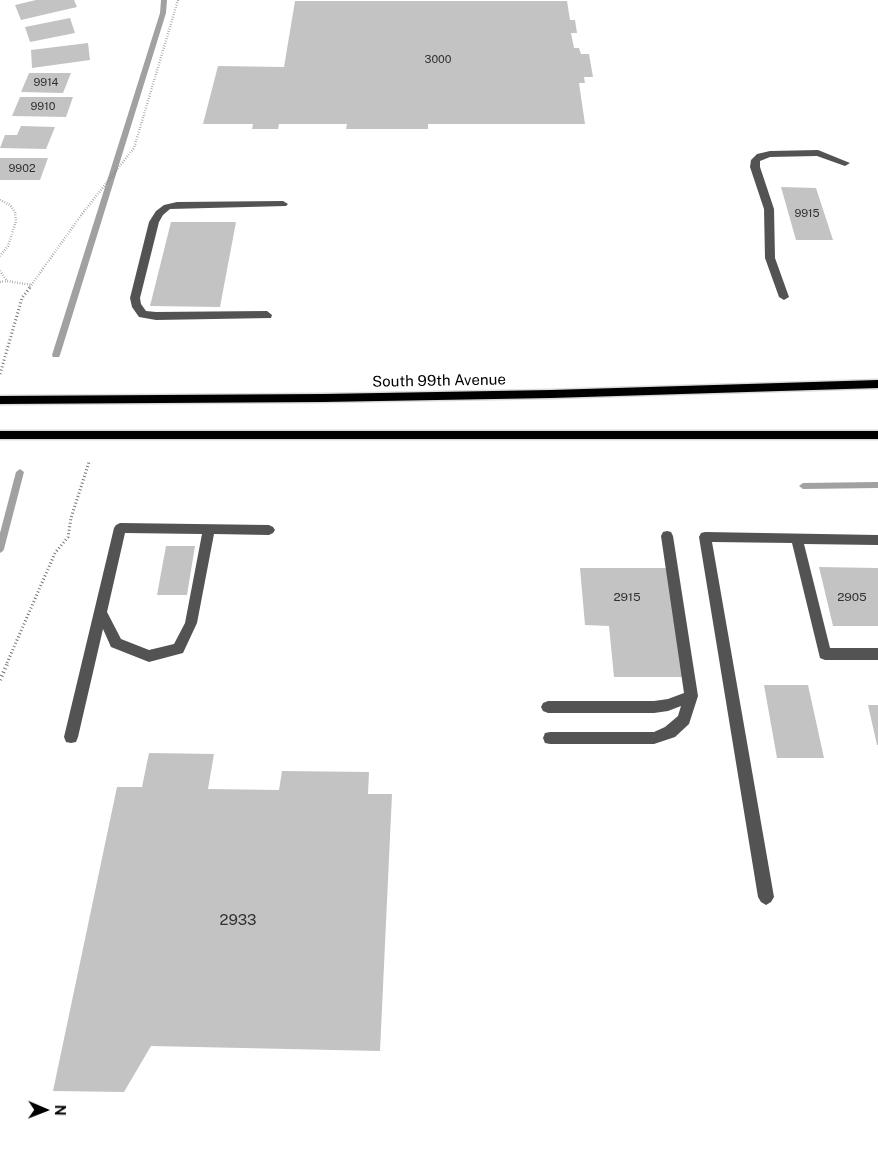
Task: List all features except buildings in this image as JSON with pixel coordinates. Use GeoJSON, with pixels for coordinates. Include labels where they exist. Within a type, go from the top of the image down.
{"type":"FeatureCollection","features":[{"type":"Feature","properties":{"kind":"main road","name":"South 99th Avenue"},"geometry":{"type":"LineString","coordinates":[[0,400],[333,398],[878,384]]}},
{"type":"Feature","properties":{"kind":"main road"},"geometry":{"type":"LineString","coordinates":[[0,435],[878,435]]}},
{"type":"Feature","properties":{"kind":"lane"},"geometry":{"type":"LineString","coordinates":[[784,298],[770,258],[769,209],[755,167],[756,160],[760,156],[770,154],[818,153],[845,162]]}},
{"type":"Feature","properties":{"kind":"lane"},"geometry":{"type":"LineString","coordinates":[[267,315],[156,316],[143,314],[136,305],[135,298],[154,222],[159,213],[167,207],[177,205],[283,204]]}},
{"type":"Feature","properties":{"kind":"lane"},"geometry":{"type":"LineString","coordinates":[[71,737],[120,528],[268,530]]}},
{"type":"Feature","properties":{"kind":"lane"},"geometry":{"type":"LineString","coordinates":[[100,611],[116,643],[149,656],[178,649],[191,623],[209,529]]}},
{"type":"Feature","properties":{"kind":"lane"},"geometry":{"type":"LineString","coordinates":[[550,738],[654,738],[670,732],[684,720],[691,696],[667,536]]}},
{"type":"Feature","properties":{"kind":"lane"},"geometry":{"type":"LineString","coordinates":[[766,897],[705,537],[878,540]]}},
{"type":"Feature","properties":{"kind":"lane"},"geometry":{"type":"LineString","coordinates":[[798,538],[825,654],[878,654]]}},
{"type":"Feature","properties":{"kind":"lane"},"geometry":{"type":"LineString","coordinates":[[548,707],[654,707],[668,705],[691,696]]}},
{"type":"Feature","properties":{"kind":"path"},"geometry":{"type":"LineString","coordinates":[[0,374],[22,298],[82,214],[134,148],[178,0]]}},
{"type":"Feature","properties":{"kind":"path"},"geometry":{"type":"LineString","coordinates":[[0,200],[10,205],[15,212],[16,221],[14,232],[0,256]]}},
{"type":"Feature","properties":{"kind":"path"},"geometry":{"type":"LineString","coordinates":[[0,271],[7,281]]}},
{"type":"Feature","properties":{"kind":"path"},"geometry":{"type":"LineString","coordinates":[[0,282],[7,281],[32,285]]}},
{"type":"Feature","properties":{"kind":"path"},"geometry":{"type":"LineString","coordinates":[[0,680],[55,553],[68,537],[71,518],[88,462]]}},
{"type":"Feature","properties":{"kind":"waterway"},"geometry":{"type":"LineString","coordinates":[[56,355],[163,13],[164,0]]}},
{"type":"Feature","properties":{"kind":"waterway"},"geometry":{"type":"LineString","coordinates":[[0,549],[20,472]]}},
{"type":"Feature","properties":{"kind":"waterway"},"geometry":{"type":"LineString","coordinates":[[803,486],[878,485]]}}]}
